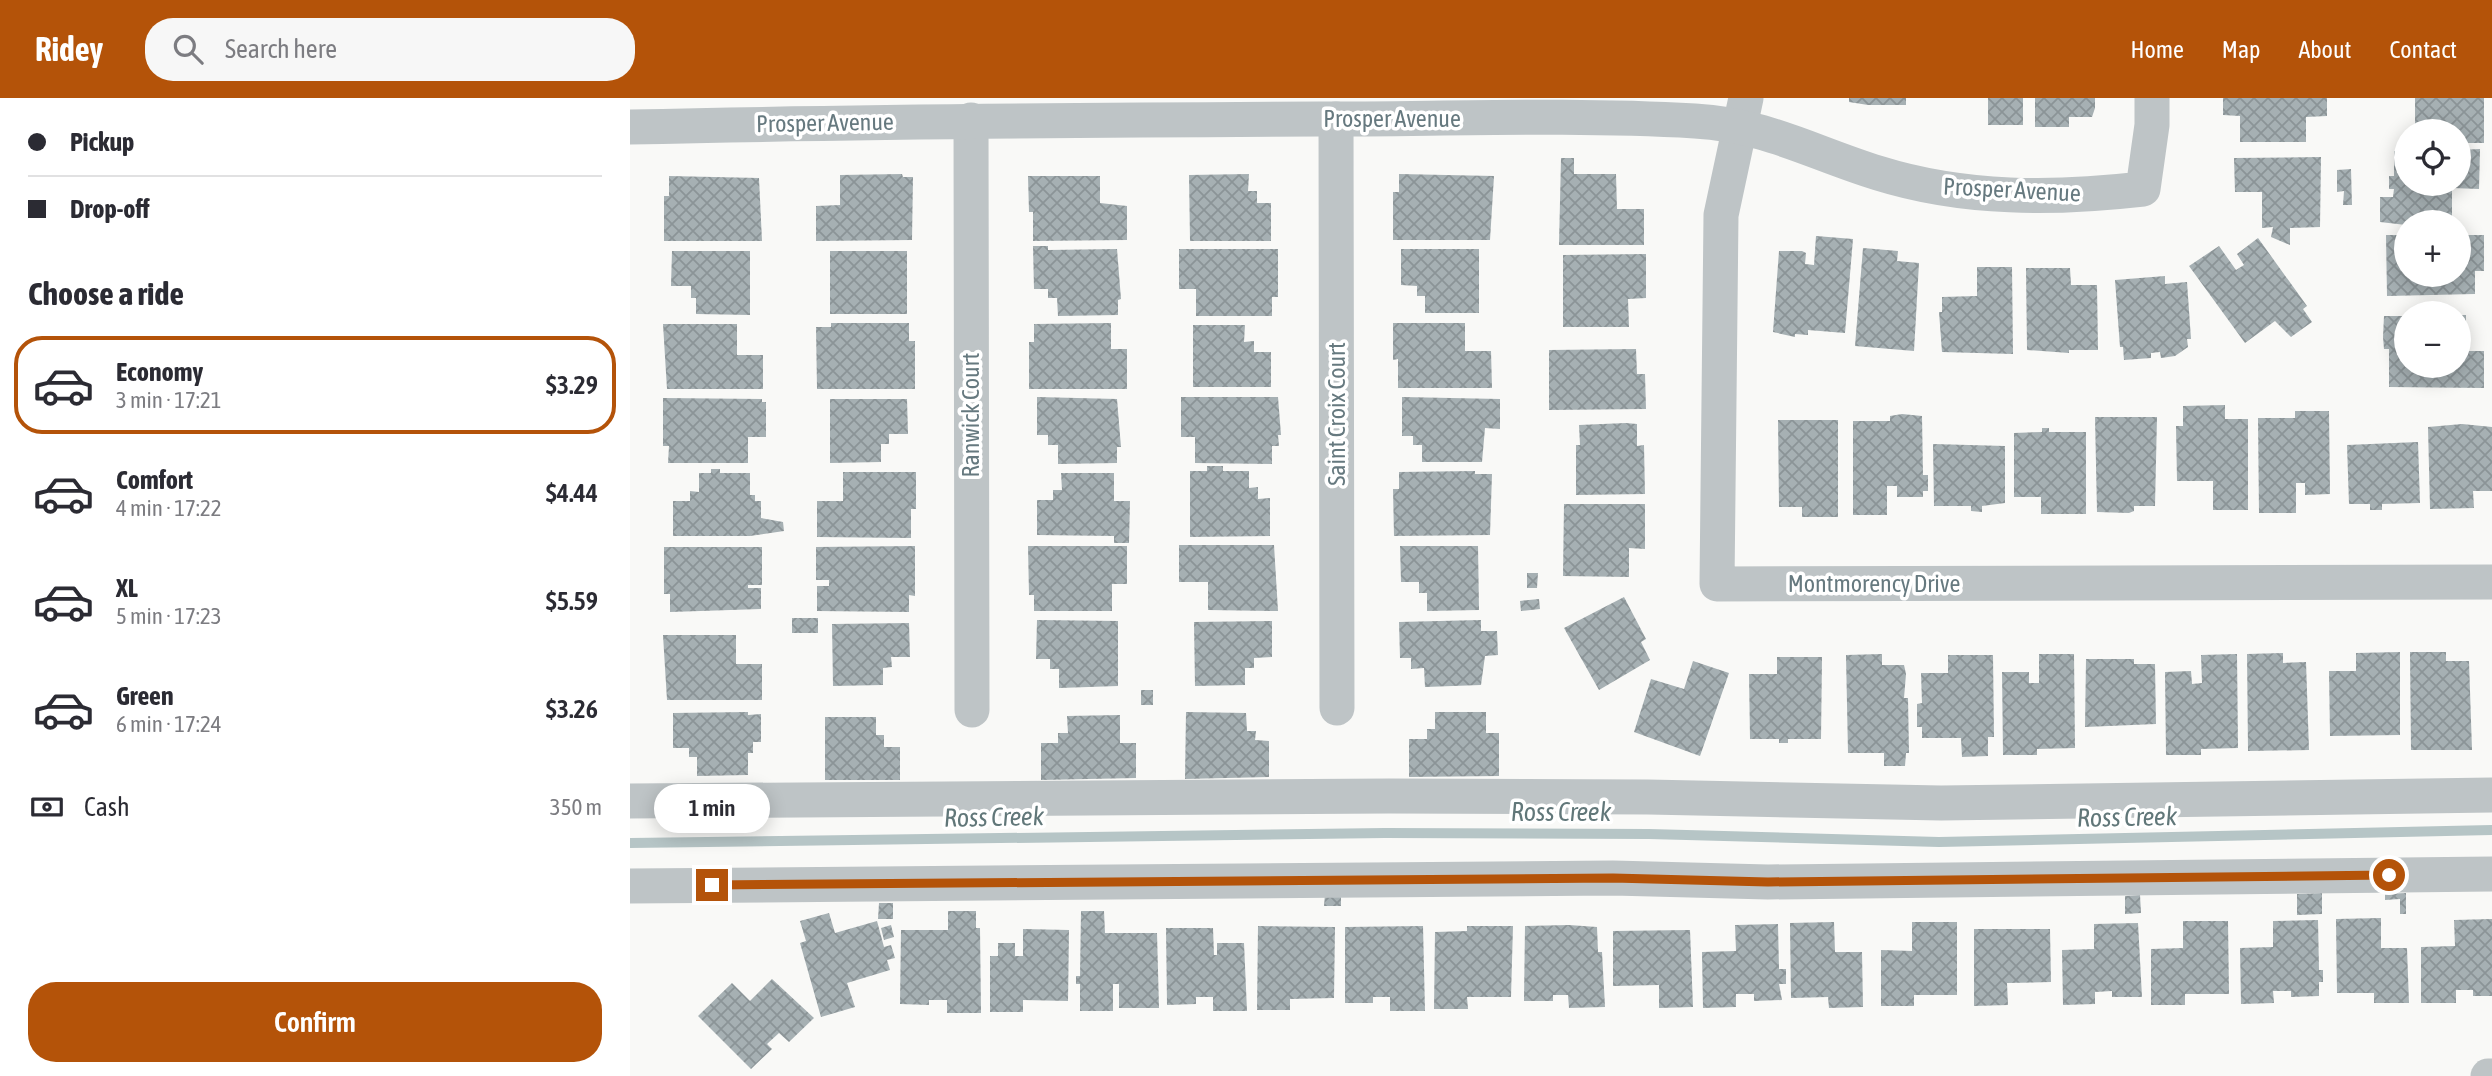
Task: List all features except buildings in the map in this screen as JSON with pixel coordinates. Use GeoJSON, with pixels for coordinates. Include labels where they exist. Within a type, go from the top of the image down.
{"type":"FeatureCollection","features":[{"type":"Feature","properties":{"kind":"street","name":"Prosper Avenue"},"geometry":{"type":"LineString","coordinates":[[630,127],[971,120],[1113,109],[1336,119],[1518,108],[1662,120],[1743,112],[1802,144],[1877,173],[1956,192],[2081,196],[2143,189],[2152,125],[2152,98]]}},
{"type":"Feature","properties":{"kind":"street","name":"Montmorency Drive"},"geometry":{"type":"LineString","coordinates":[[1743,112],[1721,215],[1717,584],[2492,582]]}},
{"type":"Feature","properties":{"kind":"street","name":"Saint Croix Court"},"geometry":{"type":"LineString","coordinates":[[1336,119],[1338,708]]}},
{"type":"Feature","properties":{"kind":"street","name":"Ranwick Court"},"geometry":{"type":"LineString","coordinates":[[971,120],[972,710]]}},
{"type":"Feature","properties":{"kind":"street"},"geometry":{"type":"LineString","coordinates":[[630,801],[1444,796],[1941,803],[2492,795]]}},
{"type":"Feature","properties":{"kind":"street"},"geometry":{"type":"LineString","coordinates":[[630,886],[1613,878],[1768,882],[2492,874]]}},
{"type":"Feature","properties":{"kind":"waterway","name":"Ross Creek"},"geometry":{"type":"LineString","coordinates":[[630,843],[1385,833],[1649,834],[1939,842],[2492,830]]}},
{"type":"Feature","properties":{"kind":"route"},"geometry":{"type":"LineString","coordinates":[[712,885],[1613,878],[1768,882],[2389,875]]}}]}
